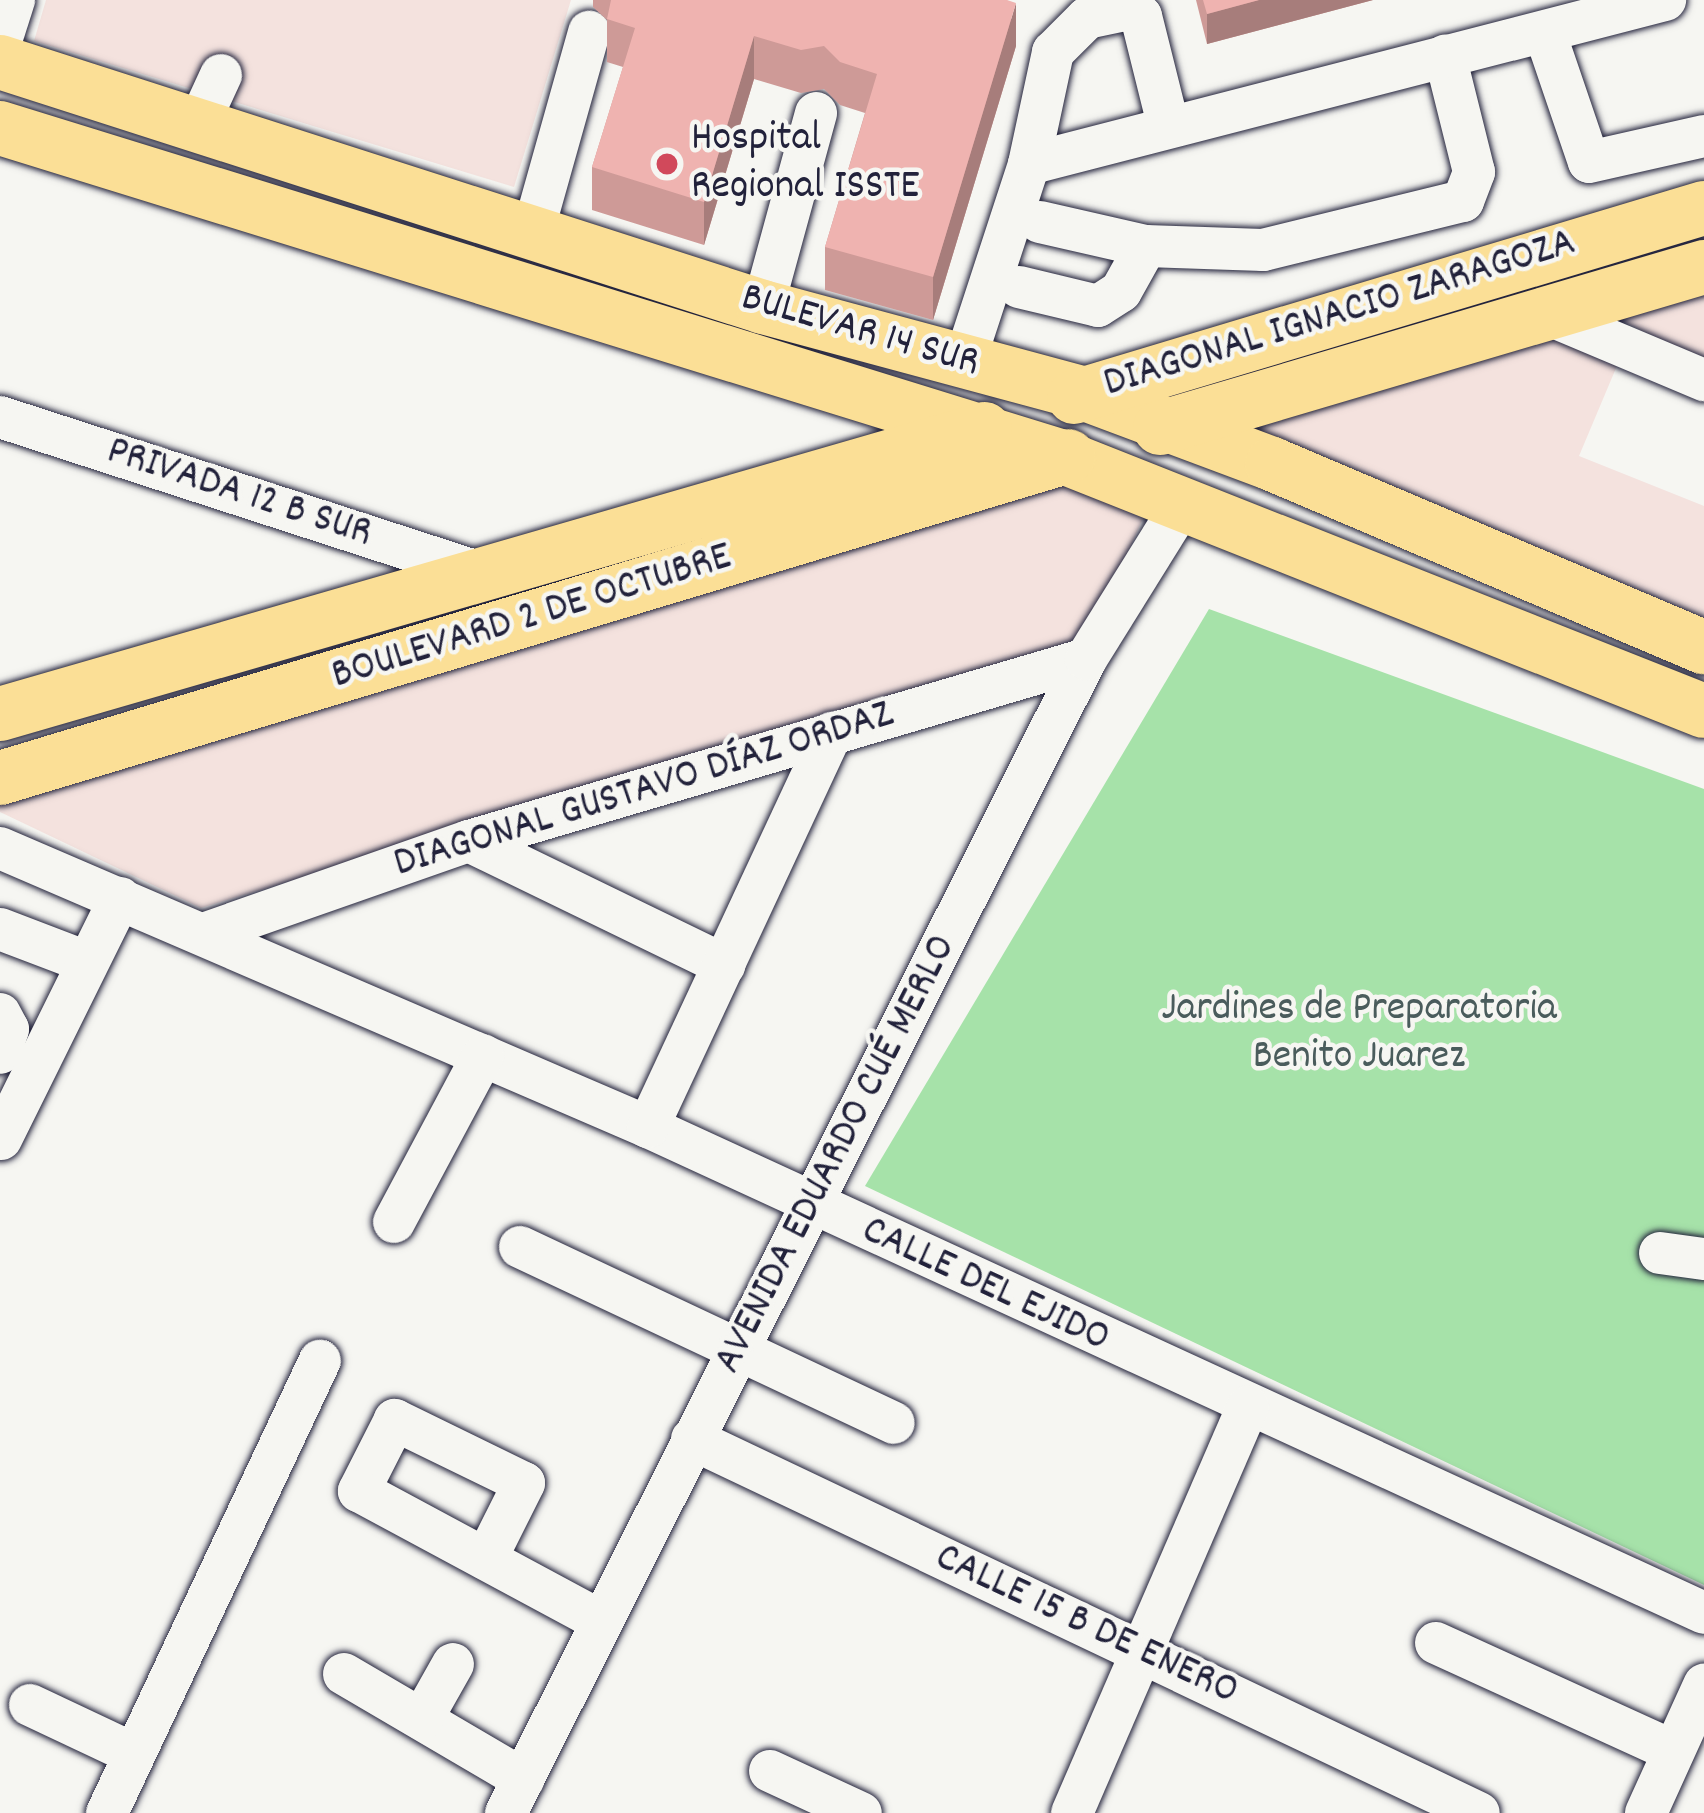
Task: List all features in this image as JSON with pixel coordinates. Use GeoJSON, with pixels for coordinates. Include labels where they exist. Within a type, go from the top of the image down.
{"type":"FeatureCollection","features":[{"type":"Feature","properties":{"kind":"main road","name":"BULEVAR 14 SUR"},"geometry":{"type":"LineString","coordinates":[[0,62],[534,228],[764,307],[1085,394],[1172,424],[1704,647]]}},
{"type":"Feature","properties":{"kind":"main road","name":"BULEVAR 14 SUR"},"geometry":{"type":"LineString","coordinates":[[0,128],[1064,458],[1704,711]]}},
{"type":"Feature","properties":{"kind":"main road","name":"DIAGONAL IGNACIO ZARAGOZA"},"geometry":{"type":"LineString","coordinates":[[979,431],[1085,394],[1704,208]]}},
{"type":"Feature","properties":{"kind":"main road","name":"DIAGONAL IGNACIO ZARAGOZA"},"geometry":{"type":"LineString","coordinates":[[1064,458],[1704,267]]}},
{"type":"Feature","properties":{"kind":"main road","name":"BOULEVARD 2 DE OCTUBRE"},"geometry":{"type":"LineString","coordinates":[[0,714],[478,572],[979,431]]}},
{"type":"Feature","properties":{"kind":"main road","name":"BOULEVARD 2 DE OCTUBRE"},"geometry":{"type":"LineString","coordinates":[[0,778],[1064,458]]}},
{"type":"Feature","properties":{"kind":"street"},"geometry":{"type":"LineString","coordinates":[[0,44],[14,0]]}},
{"type":"Feature","properties":{"kind":"street"},"geometry":{"type":"LineString","coordinates":[[1046,159],[1665,0]]}},
{"type":"Feature","properties":{"kind":"street"},"geometry":{"type":"LineString","coordinates":[[982,366],[1019,287],[1040,222],[1054,52],[1087,17],[1126,10],[1141,16],[1168,124]]}},
{"type":"Feature","properties":{"kind":"street"},"geometry":{"type":"LineString","coordinates":[[534,228],[589,32]]}},
{"type":"Feature","properties":{"kind":"street"},"geometry":{"type":"LineString","coordinates":[[1545,33],[1589,162],[1704,136]]}},
{"type":"Feature","properties":{"kind":"street"},"geometry":{"type":"LineString","coordinates":[[1040,222],[1146,246],[1264,250],[1463,201],[1474,172],[1465,52]]}},
{"type":"Feature","properties":{"kind":"street"},"geometry":{"type":"LineString","coordinates":[[198,125],[221,75]]}},
{"type":"Feature","properties":{"kind":"street"},"geometry":{"type":"LineString","coordinates":[[764,307],[816,113]]}},
{"type":"Feature","properties":{"kind":"street"},"geometry":{"type":"LineString","coordinates":[[982,366],[1046,159]]}},
{"type":"Feature","properties":{"kind":"street"},"geometry":{"type":"LineString","coordinates":[[1019,287],[1098,307],[1121,291],[1146,246]]}},
{"type":"Feature","properties":{"kind":"street"},"geometry":{"type":"LineString","coordinates":[[1542,312],[1704,380]]}},
{"type":"Feature","properties":{"kind":"street","name":"PRIVADA 12 B SUR"},"geometry":{"type":"LineString","coordinates":[[0,417],[478,572]]}},
{"type":"Feature","properties":{"kind":"street","name":"AVENIDA EDUARDO CUÉ MERLO"},"geometry":{"type":"LineString","coordinates":[[514,1796],[1086,659],[1182,505]]}},
{"type":"Feature","properties":{"kind":"street","name":"DIAGONAL GUSTAVO DÍAZ ORDAZ"},"geometry":{"type":"LineString","coordinates":[[206,933],[469,841],[1086,659]]}},
{"type":"Feature","properties":{"kind":"street"},"geometry":{"type":"LineString","coordinates":[[648,1127],[832,733]]}},
{"type":"Feature","properties":{"kind":"street"},"geometry":{"type":"LineString","coordinates":[[469,841],[724,965]]}},
{"type":"Feature","properties":{"kind":"street","name":"CALLE DEL EJIDO"},"geometry":{"type":"LineString","coordinates":[[0,848],[648,1127],[812,1207],[1704,1613]]}},
{"type":"Feature","properties":{"kind":"street"},"geometry":{"type":"LineString","coordinates":[[1,1138],[120,898]]}},
{"type":"Feature","properties":{"kind":"street"},"geometry":{"type":"LineString","coordinates":[[0,929],[87,962]]}},
{"type":"Feature","properties":{"kind":"street"},"geometry":{"type":"LineString","coordinates":[[0,1014],[8,1029],[0,1053]]}},
{"type":"Feature","properties":{"kind":"street"},"geometry":{"type":"LineString","coordinates":[[394,1222],[483,1055]]}},
{"type":"Feature","properties":{"kind":"street"},"geometry":{"type":"LineString","coordinates":[[520,1246],[741,1346],[893,1423]]}},
{"type":"Feature","properties":{"kind":"street"},"geometry":{"type":"LineString","coordinates":[[1660,1253],[1704,1259]]}},
{"type":"Feature","properties":{"kind":"street"},"geometry":{"type":"LineString","coordinates":[[106,1813],[320,1361]]}},
{"type":"Feature","properties":{"kind":"street"},"geometry":{"type":"LineString","coordinates":[[1072,1813],[1248,1406]]}},
{"type":"Feature","properties":{"kind":"street","name":"CALLE 15 B DE ENERO"},"geometry":{"type":"LineString","coordinates":[[692,1439],[1479,1813]]}},
{"type":"Feature","properties":{"kind":"street"},"geometry":{"type":"LineString","coordinates":[[486,1559],[602,1622]]}},
{"type":"Feature","properties":{"kind":"street"},"geometry":{"type":"LineString","coordinates":[[1436,1643],[1673,1751]]}},
{"type":"Feature","properties":{"kind":"street"},"geometry":{"type":"LineString","coordinates":[[422,1719],[453,1664]]}},
{"type":"Feature","properties":{"kind":"street"},"geometry":{"type":"LineString","coordinates":[[344,1674],[422,1719],[514,1796]]}},
{"type":"Feature","properties":{"kind":"street"},"geometry":{"type":"LineString","coordinates":[[1646,1813],[1704,1685]]}},
{"type":"Feature","properties":{"kind":"street"},"geometry":{"type":"LineString","coordinates":[[30,1705],[134,1754]]}},
{"type":"Feature","properties":{"kind":"street"},"geometry":{"type":"LineString","coordinates":[[770,1771],[861,1813]]}},
{"type":"Feature","properties":{"kind":"shaded area"},"geometry":{"type":"Polygon","coordinates":[[[46,0],[571,0],[514,187],[34,41],[46,0]]]}},
{"type":"Feature","properties":{"kind":"shaded area"},"geometry":{"type":"Polygon","coordinates":[[[1704,290],[1704,361],[1612,316],[1704,290]]]}},
{"type":"Feature","properties":{"kind":"shaded area"},"geometry":{"type":"Polygon","coordinates":[[[1555,336],[1619,361],[1579,456],[1704,506],[1704,623],[1222,418],[1555,336]]]}},
{"type":"Feature","properties":{"kind":"shaded area"},"geometry":{"type":"Polygon","coordinates":[[[1056,472],[1143,518],[1090,639],[201,908],[0,812],[0,798],[1056,472]]]}},
{"type":"Feature","properties":{"kind":"green space","name":"Jardines de Preparatoria Benito Juarez"},"geometry":{"type":"Polygon","coordinates":[[[1209,609],[1704,789],[1704,1585],[865,1186],[1209,609]]]}},
{"type":"Feature","properties":{"kind":"building","name":"Hospital Regional ISSTE"},"geometry":{"type":"Polygon","coordinates":[[[611,0],[1016,3],[933,277],[825,247],[877,74],[840,62],[824,46],[801,50],[754,36],[704,202],[592,167],[635,28],[607,19],[611,0]]]}},
{"type":"Feature","properties":{"kind":"building"},"geometry":{"type":"Polygon","coordinates":[[[1203,0],[1259,0],[1207,14],[1203,0]]]}},
{"type":"Feature","properties":{"kind":"place","name":"Hospital Regional ISSTE"},"geometry":{"type":"Point","coordinates":[667,164]}}]}
